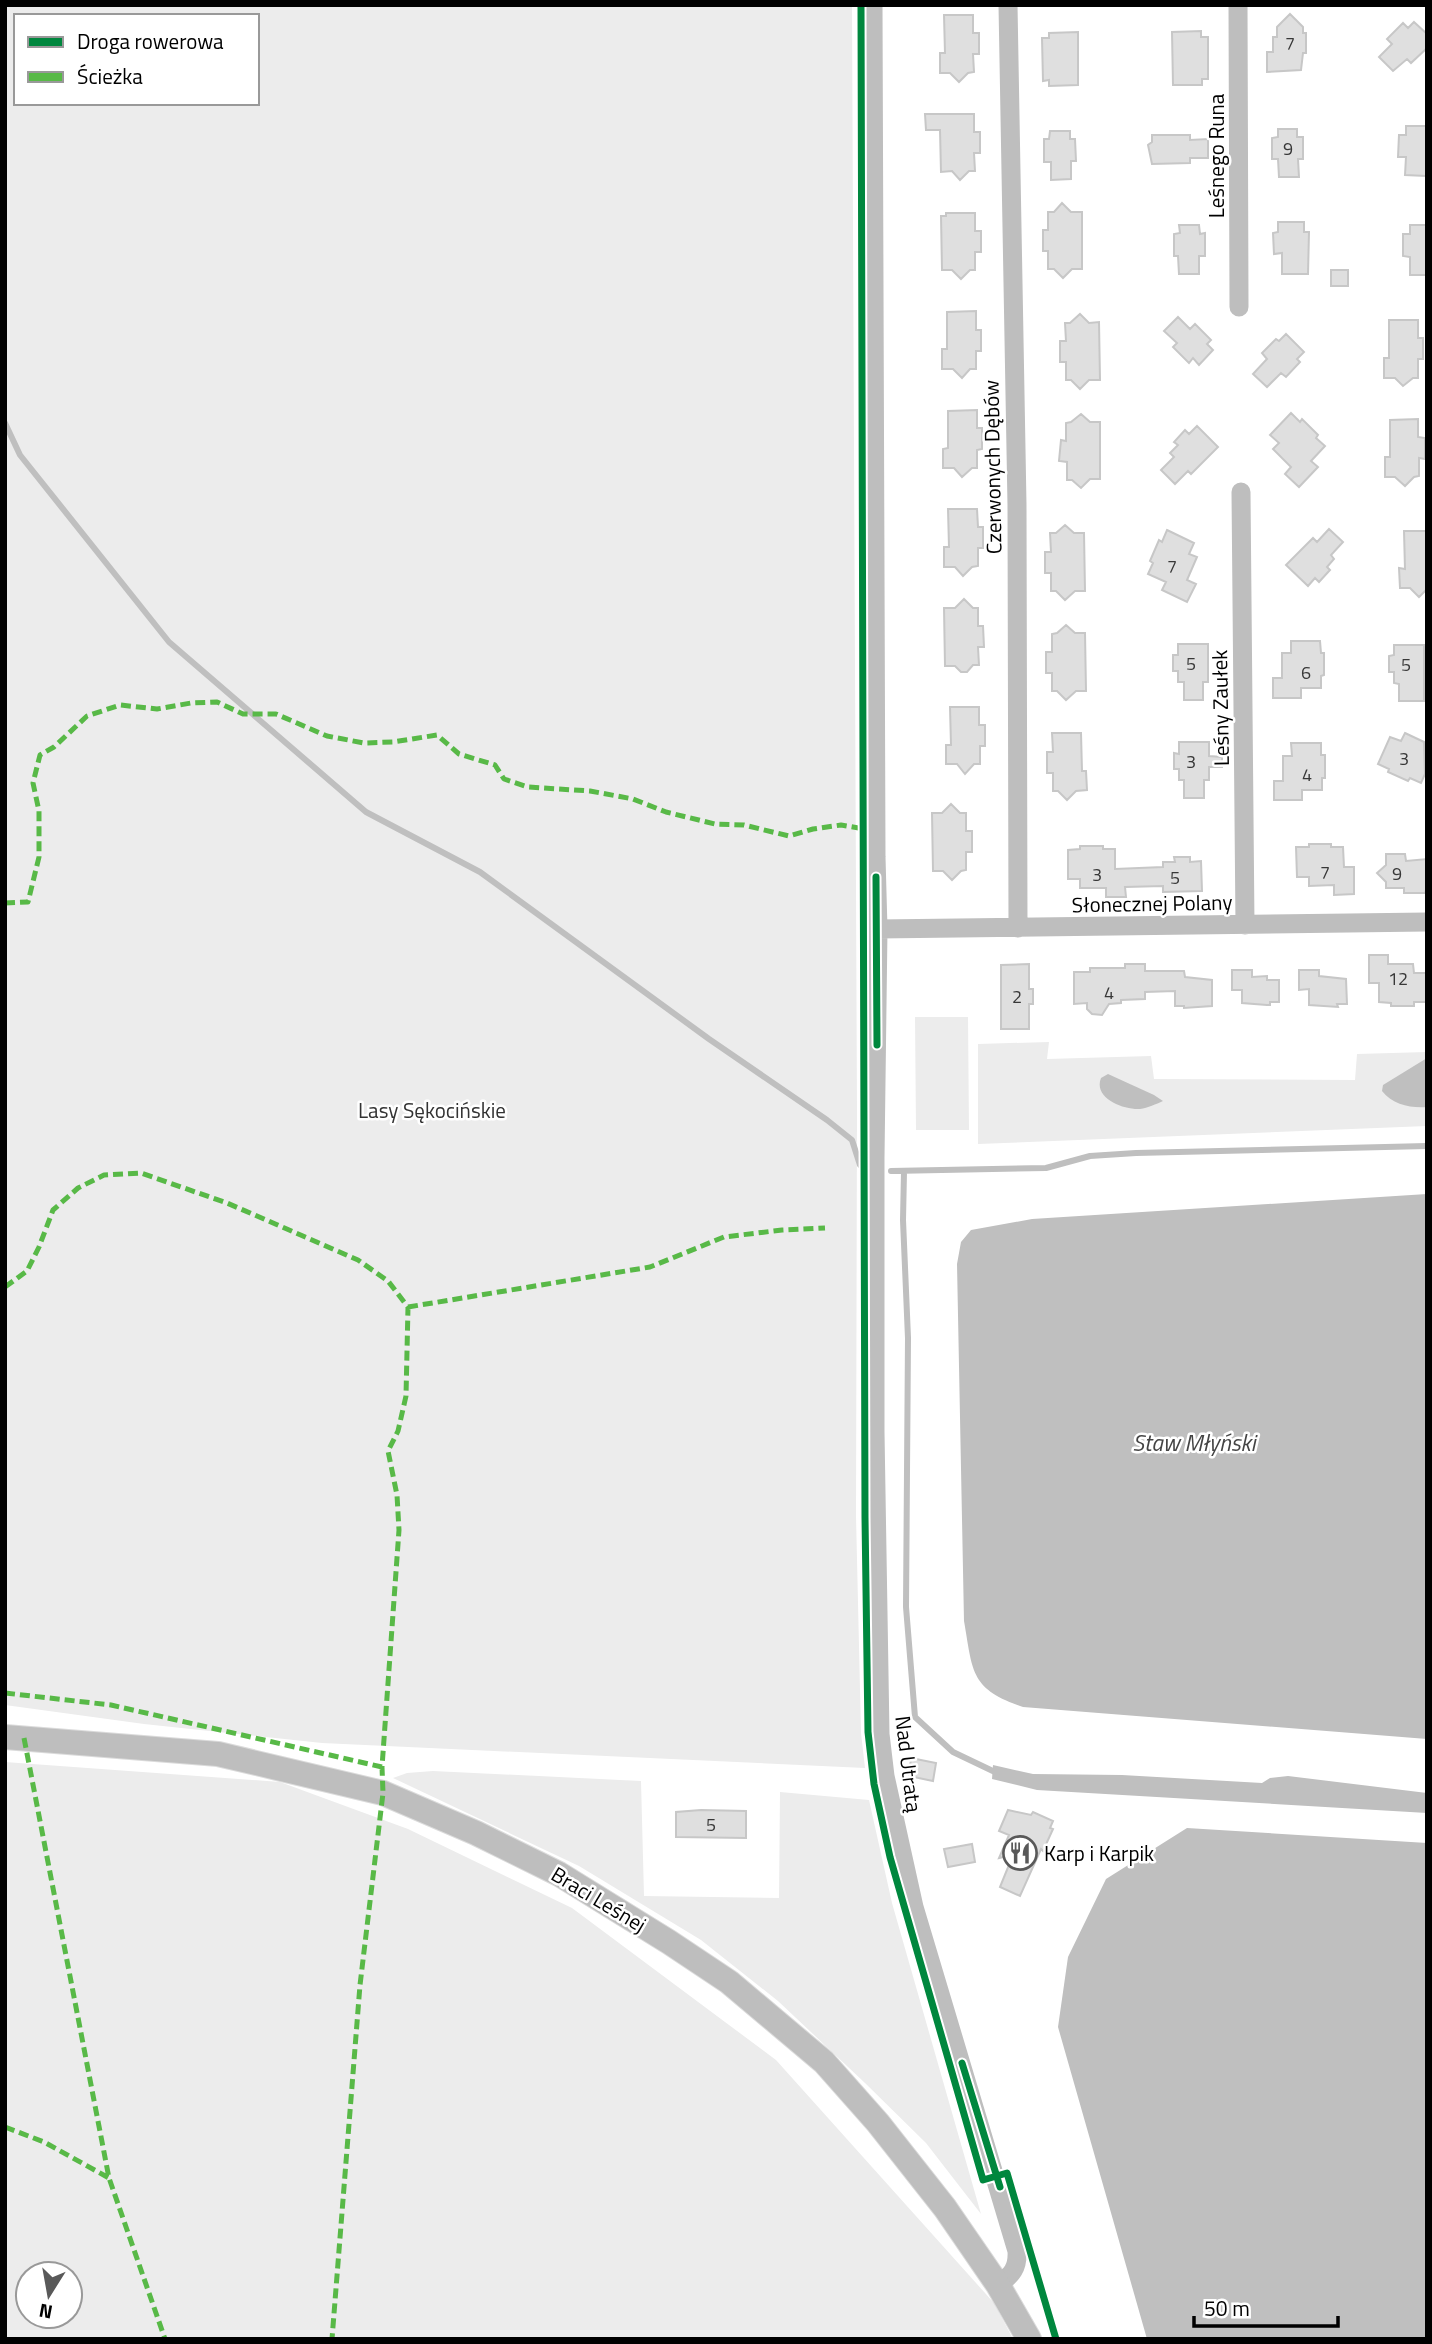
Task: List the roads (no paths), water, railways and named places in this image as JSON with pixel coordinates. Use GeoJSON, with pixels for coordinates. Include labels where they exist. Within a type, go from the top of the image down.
{"type":"FeatureCollection","features":[{"type":"Feature","properties":{"kind":"main road","name":"Braci Leśnej"},"geometry":{"type":"LineString","coordinates":[[5,1737],[218,1754],[383,1793],[475,1833],[559,1874],[729,1982],[824,2062],[878,2123],[945,2208],[998,2286],[1029,2339]]}},
{"type":"Feature","properties":{"kind":"street","name":"Nad Utratą"},"geometry":{"type":"LineString","coordinates":[[873,5],[878,929],[876,1432],[880,1734],[885,1776],[914,1908],[997,2176],[1017,2251],[1016,2268],[998,2286]]}},
{"type":"Feature","properties":{"kind":"street","name":"Czerwonych Dębów"},"geometry":{"type":"LineString","coordinates":[[1008,5],[1017,505],[1018,928]]}},
{"type":"Feature","properties":{"kind":"street","name":"Leśnego Runa"},"geometry":{"type":"LineString","coordinates":[[1238,5],[1239,307]]}},
{"type":"Feature","properties":{"kind":"street","name":"Leśny Zaułek"},"geometry":{"type":"LineString","coordinates":[[1241,492],[1245,925]]}},
{"type":"Feature","properties":{"kind":"street","name":"Słonecznej Polany"},"geometry":{"type":"LineString","coordinates":[[878,929],[1427,922]]}},
{"type":"Feature","properties":{"kind":"water"},"geometry":{"type":"Polygon","coordinates":[[[1427,1058],[1427,1107],[1402,1105],[1391,1100],[1382,1091],[1383,1085],[1427,1058]]]}},
{"type":"Feature","properties":{"kind":"water"},"geometry":{"type":"Polygon","coordinates":[[[1108,1074],[1163,1101],[1140,1109],[1118,1105],[1101,1091],[1101,1078],[1108,1074]]]}},
{"type":"Feature","properties":{"kind":"water","name":"Staw Młyński"},"geometry":{"type":"Polygon","coordinates":[[[1427,1194],[1427,1739],[1023,1707],[993,1693],[983,1685],[973,1666],[964,1621],[957,1264],[961,1242],[971,1230],[1032,1219],[1427,1194]]]}},
{"type":"Feature","properties":{"kind":"water"},"geometry":{"type":"Polygon","coordinates":[[[993,1765],[1033,1774],[1122,1775],[1262,1783],[1270,1778],[1288,1776],[1427,1793],[1427,1813],[1037,1790],[992,1779],[993,1765]]]}},
{"type":"Feature","properties":{"kind":"water"},"geometry":{"type":"Polygon","coordinates":[[[1187,1828],[1427,1843],[1427,2339],[1147,2339],[1058,2027],[1068,1957],[1106,1879],[1187,1828]]]}},
{"type":"Feature","properties":{"kind":"waterway"},"geometry":{"type":"LineString","coordinates":[[5,423],[20,455],[169,642],[366,812],[480,872],[709,1039],[827,1120],[852,1140],[860,1165]]}},
{"type":"Feature","properties":{"kind":"waterway"},"geometry":{"type":"LineString","coordinates":[[891,1171],[1046,1168],[1090,1156],[1136,1153],[1427,1146]]}},
{"type":"Feature","properties":{"kind":"waterway"},"geometry":{"type":"LineString","coordinates":[[904,1172],[903,1220],[908,1338],[906,1607],[915,1717],[953,1752],[997,1773]]}},
{"type":"Feature","properties":{"kind":"place","name":"Karp i Karpik"},"geometry":{"type":"Point","coordinates":[1020,1853]}},
{"type":"Feature","properties":{"kind":"park label","name":"Lasy Sękocińskie"},"geometry":{"type":"Point","coordinates":[432,1110]}}]}
